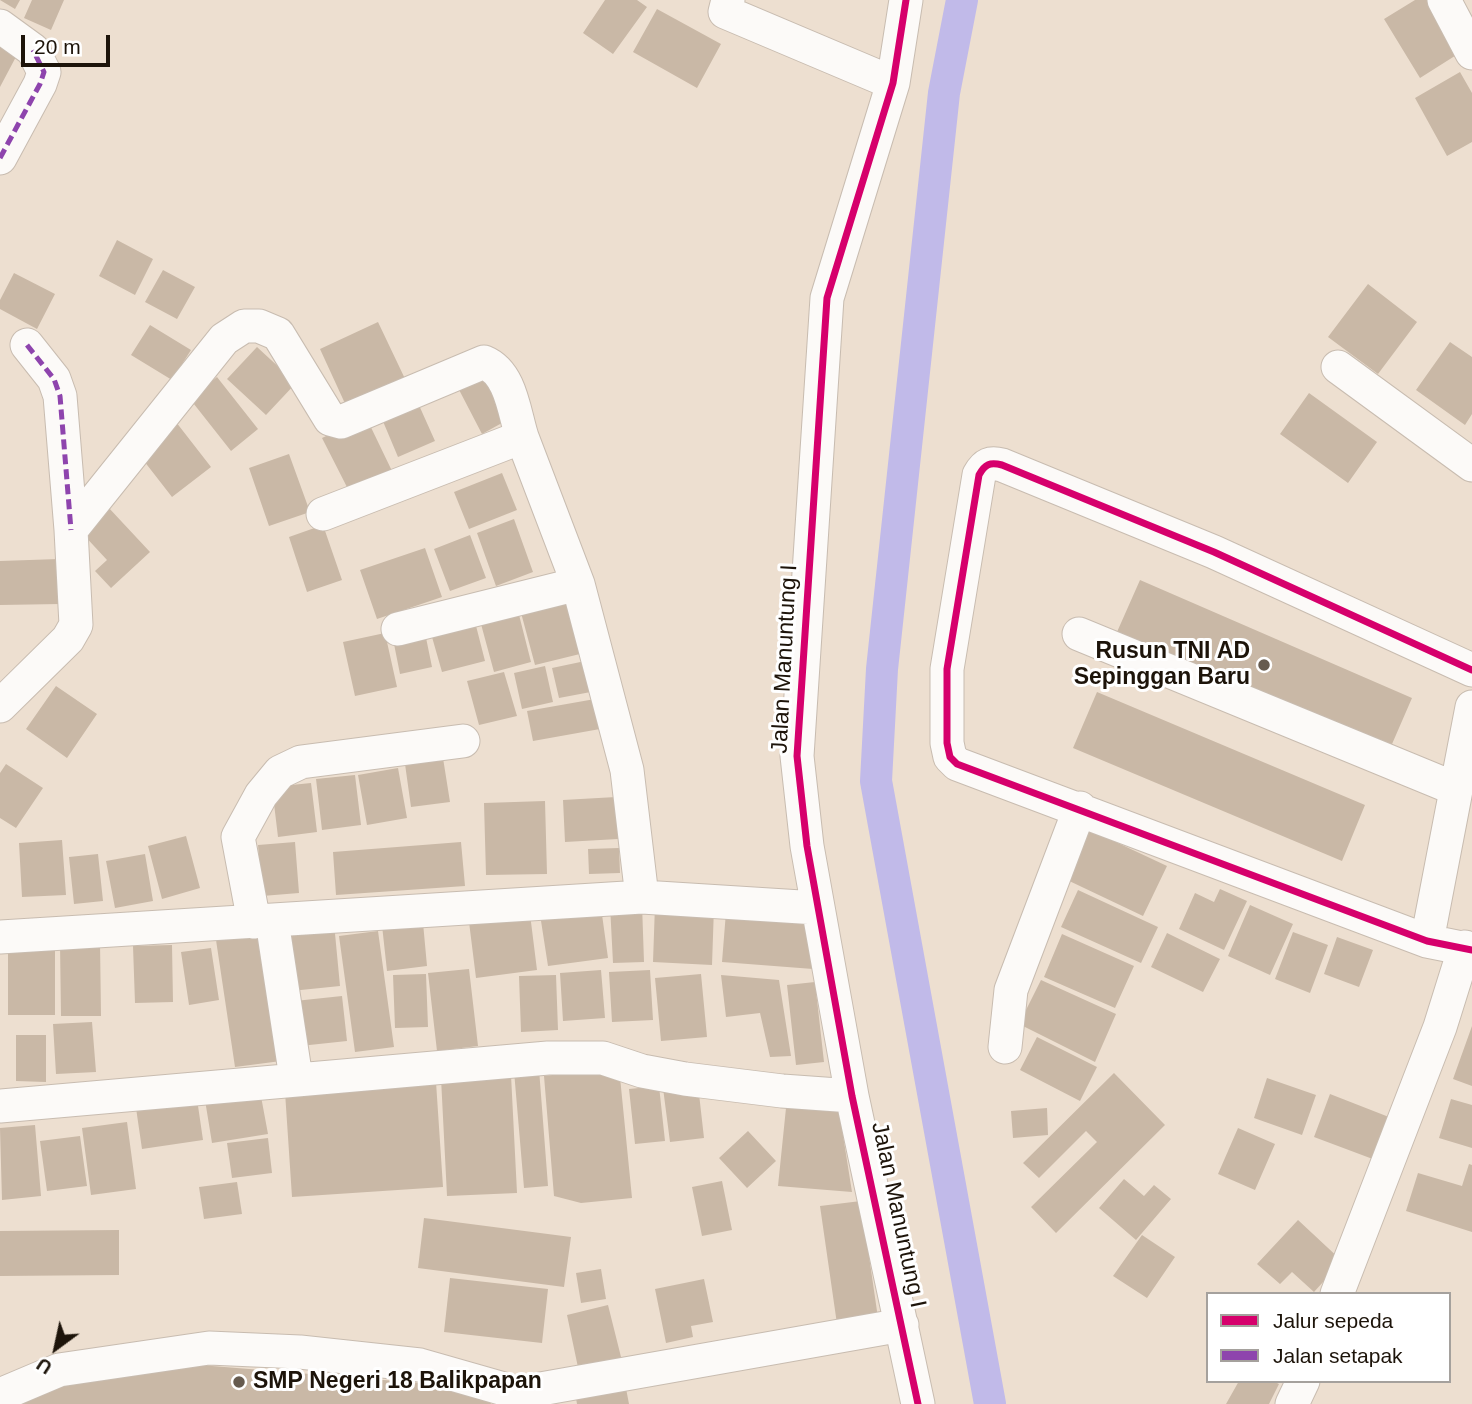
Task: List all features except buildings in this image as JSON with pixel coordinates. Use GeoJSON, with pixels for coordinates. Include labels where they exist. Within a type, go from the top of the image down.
{"type":"FeatureCollection","features":[{"type":"Feature","properties":{"kind":"street","name":"Jalan Manuntung I"},"geometry":{"type":"LineString","coordinates":[[906,0],[893,83],[827,298],[797,756],[817,908],[852,1096],[918,1404]]}},
{"type":"Feature","properties":{"kind":"street"},"geometry":{"type":"LineString","coordinates":[[1444,0],[1472,53]]}},
{"type":"Feature","properties":{"kind":"street"},"geometry":{"type":"LineString","coordinates":[[718,4],[893,83]]}},
{"type":"Feature","properties":{"kind":"street"},"geometry":{"type":"LineString","coordinates":[[0,26],[33,50],[44,72],[0,158]]}},
{"type":"Feature","properties":{"kind":"street"},"geometry":{"type":"LineString","coordinates":[[71,530],[224,339],[244,327],[259,327],[278,334],[330,419],[341,422],[484,362],[495,366],[503,375],[522,437],[578,584],[627,770],[642,897]]}},
{"type":"Feature","properties":{"kind":"street"},"geometry":{"type":"LineString","coordinates":[[0,706],[68,639],[76,625],[60,396],[54,379],[27,345]]}},
{"type":"Feature","properties":{"kind":"street"},"geometry":{"type":"LineString","coordinates":[[1338,367],[1472,465]]}},
{"type":"Feature","properties":{"kind":"street"},"geometry":{"type":"LineString","coordinates":[[323,514],[522,437]]}},
{"type":"Feature","properties":{"kind":"street"},"geometry":{"type":"LineString","coordinates":[[1338,1292],[1468,948],[1427,941],[1080,808],[957,764],[950,757],[947,743],[947,669],[979,475],[984,466],[993,463],[1214,552],[1472,670]]}},
{"type":"Feature","properties":{"kind":"street"},"geometry":{"type":"LineString","coordinates":[[398,629],[578,584]]}},
{"type":"Feature","properties":{"kind":"street"},"geometry":{"type":"LineString","coordinates":[[1079,634],[1456,789]]}},
{"type":"Feature","properties":{"kind":"street"},"geometry":{"type":"LineString","coordinates":[[1427,941],[1472,708]]}},
{"type":"Feature","properties":{"kind":"street"},"geometry":{"type":"LineString","coordinates":[[296,1078],[263,921],[238,837],[261,795],[280,772],[301,762],[463,741]]}},
{"type":"Feature","properties":{"kind":"street"},"geometry":{"type":"LineString","coordinates":[[1005,1047],[1011,990],[1080,808]]}},
{"type":"Feature","properties":{"kind":"street"},"geometry":{"type":"LineString","coordinates":[[0,937],[642,897],[817,908]]}},
{"type":"Feature","properties":{"kind":"street"},"geometry":{"type":"LineString","coordinates":[[0,1106],[548,1058],[603,1058],[642,1071],[685,1079],[782,1091],[852,1096]]}},
{"type":"Feature","properties":{"kind":"street"},"geometry":{"type":"LineString","coordinates":[[0,1395],[59,1370],[209,1348],[300,1352],[420,1365],[519,1399],[902,1325]]}},
{"type":"Feature","properties":{"kind":"street"},"geometry":{"type":"LineString","coordinates":[[1292,1404],[1302,1383]]}},
{"type":"Feature","properties":{"kind":"waterway"},"geometry":{"type":"LineString","coordinates":[[962,0],[944,93],[882,669],[876,781],[990,1404]]}},
{"type":"Feature","properties":{"kind":"marked path"},"geometry":{"type":"LineString","coordinates":[[0,158],[44,72],[33,50]]}},
{"type":"Feature","properties":{"kind":"marked path"},"geometry":{"type":"LineString","coordinates":[[27,345],[54,379],[60,396],[71,530]]}},
{"type":"Feature","properties":{"kind":"cycle path"},"geometry":{"type":"LineString","coordinates":[[906,0],[893,83],[827,298],[797,756],[807,846],[852,1096],[918,1404]]}},
{"type":"Feature","properties":{"kind":"cycle path"},"geometry":{"type":"LineString","coordinates":[[1472,670],[1214,552],[1002,465],[988,465],[979,475],[947,669],[947,743],[950,757],[957,764],[1427,941],[1472,950]]}},
{"type":"Feature","properties":{"kind":"place","name":"Rusun TNI AD Sepinggan Baru"},"geometry":{"type":"Point","coordinates":[1264,665]}},
{"type":"Feature","properties":{"kind":"place","name":"SMP Negeri 18 Balikpapan"},"geometry":{"type":"Point","coordinates":[239,1382]}}]}
